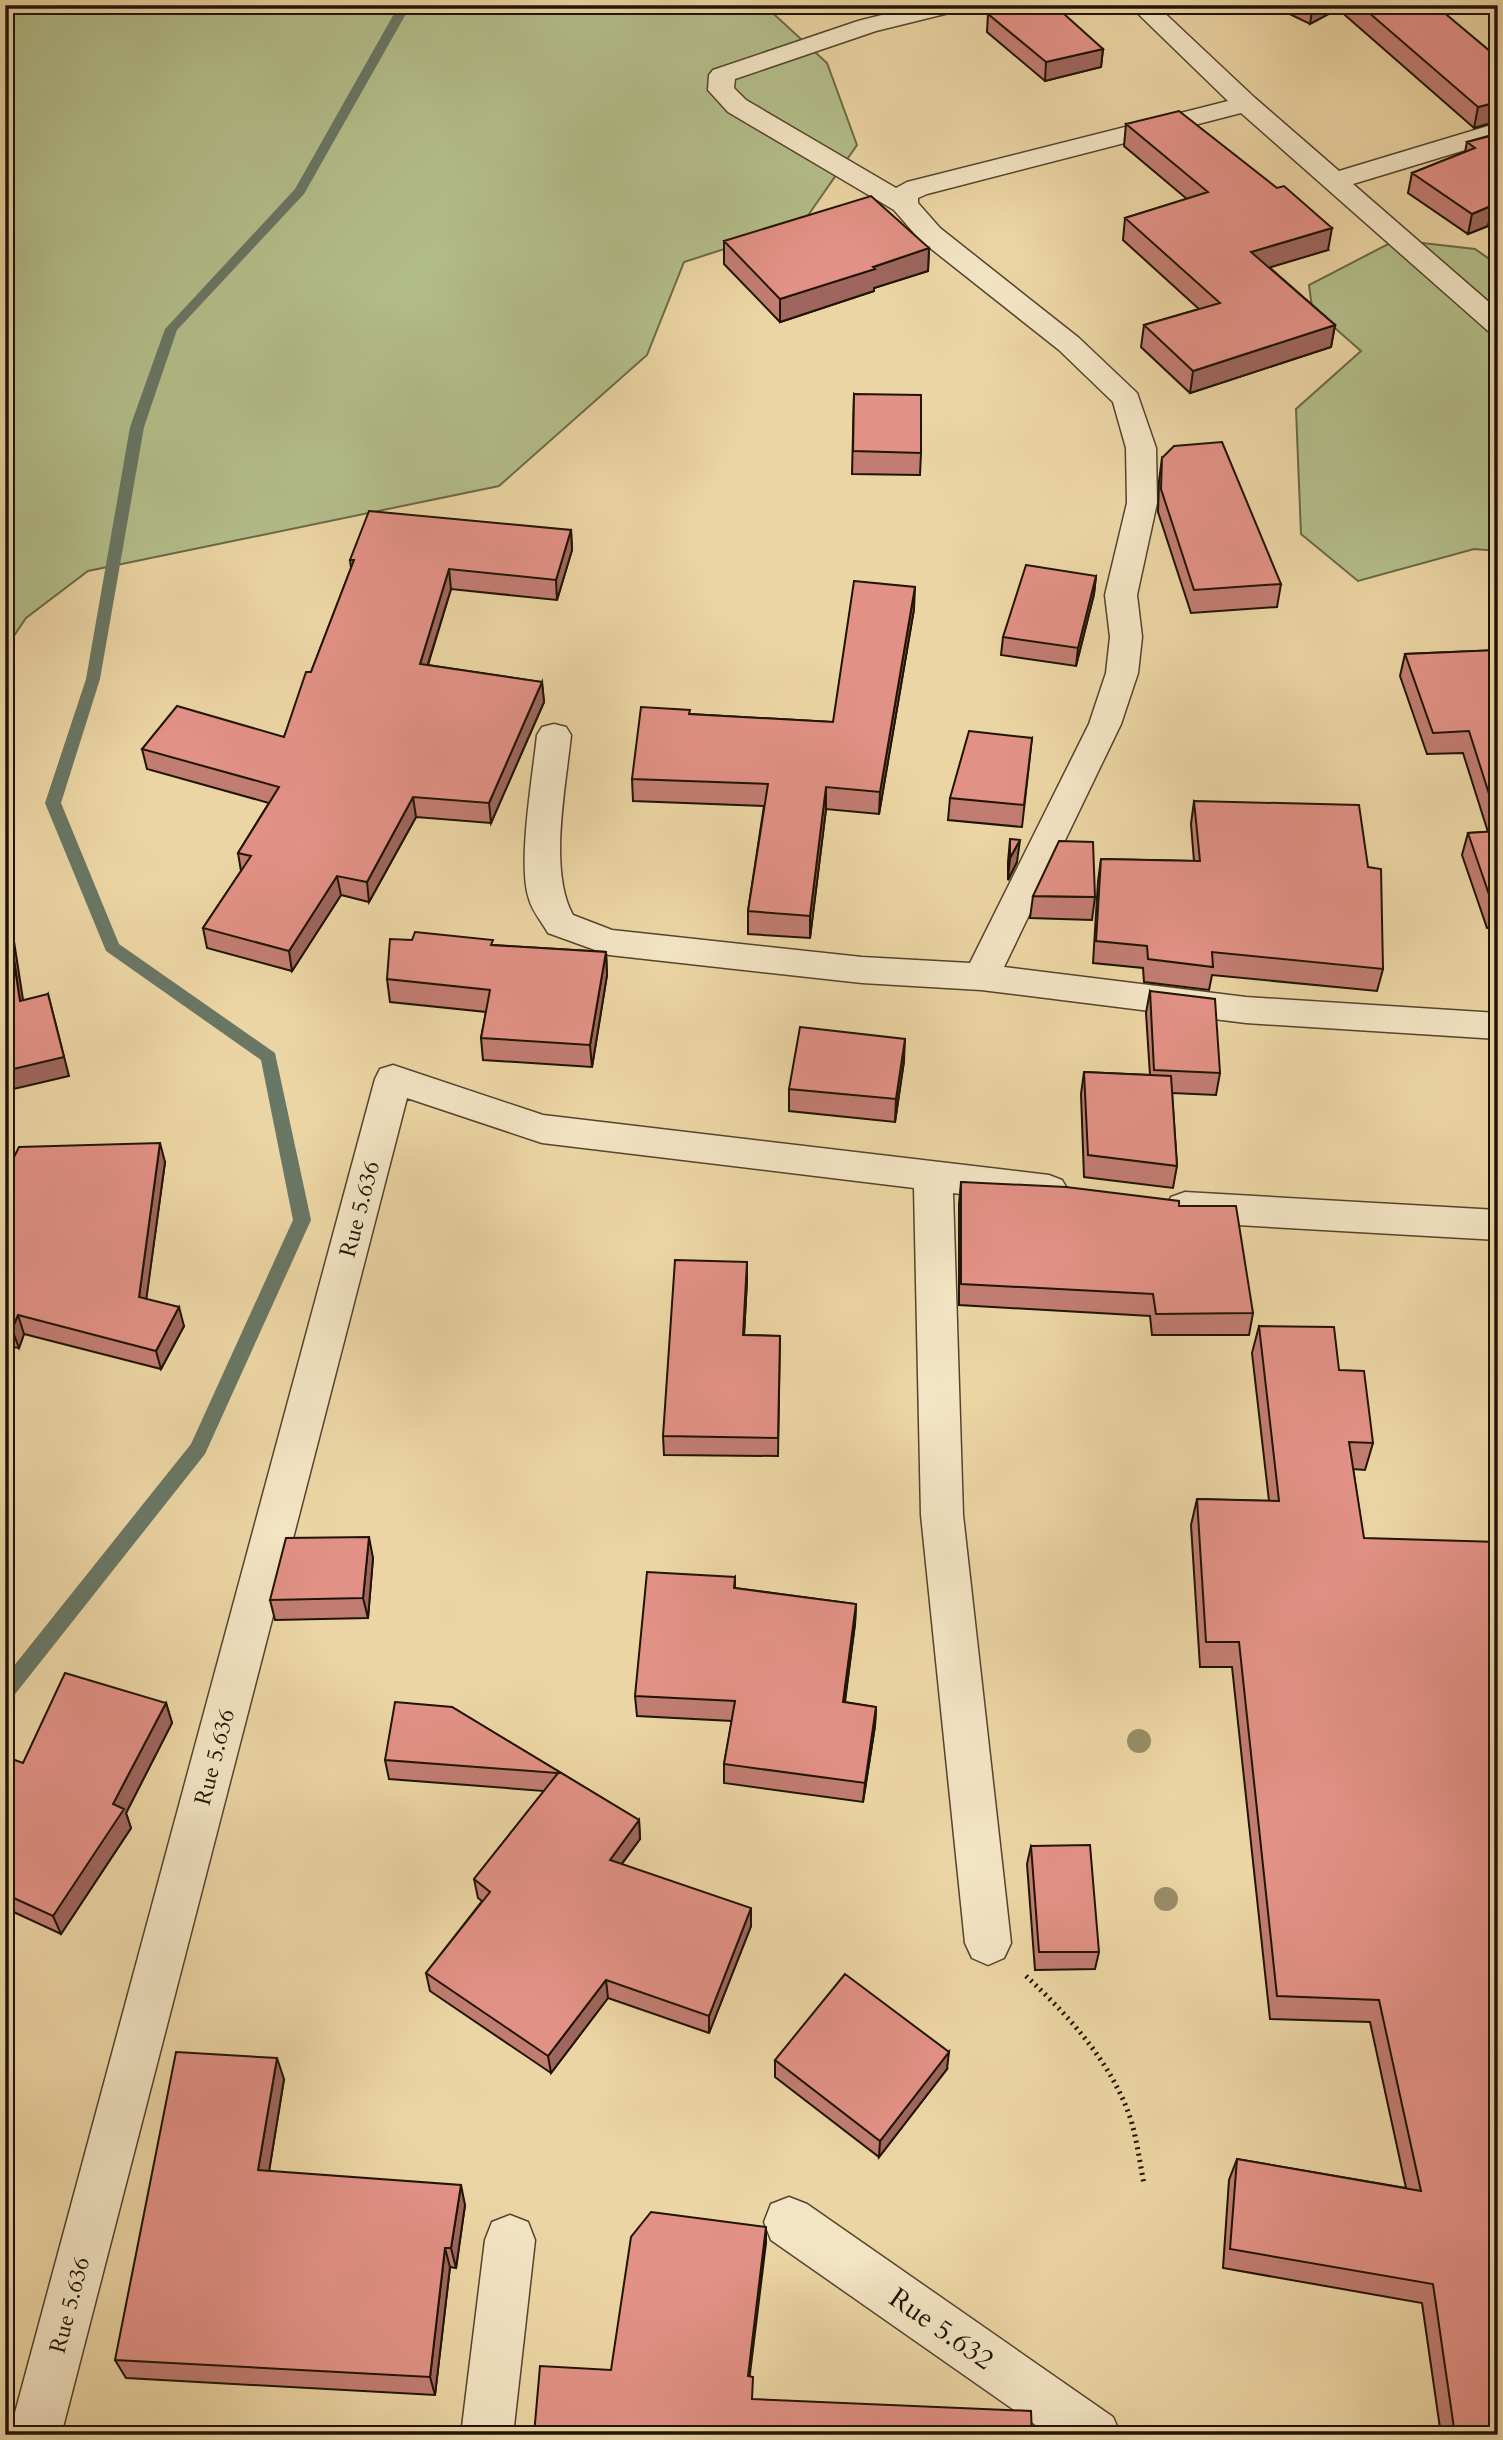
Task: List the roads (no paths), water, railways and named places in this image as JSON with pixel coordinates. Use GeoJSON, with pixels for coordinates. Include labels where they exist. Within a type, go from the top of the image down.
{"type":"FeatureCollection","features":[{"type":"Feature","properties":{"kind":"street"},"geometry":{"type":"LineString","coordinates":[[952,5],[867,26],[722,75],[721,90],[737,106],[904,204],[930,234],[1069,344],[1127,399],[1141,448],[1142,503],[1121,595],[1126,637],[1122,673],[1105,724],[981,977]]}},
{"type":"Feature","properties":{"kind":"street"},"geometry":{"type":"LineString","coordinates":[[1141,5],[1246,104],[1498,325]]}},
{"type":"Feature","properties":{"kind":"street"},"geometry":{"type":"LineString","coordinates":[[904,204],[905,194],[916,188],[1246,104]]}},
{"type":"Feature","properties":{"kind":"street"},"geometry":{"type":"LineString","coordinates":[[1335,181],[1498,131]]}},
{"type":"Feature","properties":{"kind":"street"},"geometry":{"type":"LineString","coordinates":[[554,735],[542,861],[546,899],[561,924],[609,942],[862,970],[981,977],[1246,1010],[1498,1026]]}},
{"type":"Feature","properties":{"kind":"street","name":"Rue 5.636"},"geometry":{"type":"LineString","coordinates":[[35,2435],[393,1079],[542,1129],[933,1176]]}},
{"type":"Feature","properties":{"kind":"street"},"geometry":{"type":"LineString","coordinates":[[988,1943],[942,1514],[933,1176],[1077,1193]]}},
{"type":"Feature","properties":{"kind":"street"},"geometry":{"type":"LineString","coordinates":[[1153,1203],[1204,1209],[1498,1226]]}},
{"type":"Feature","properties":{"kind":"street","name":"Rue 5.632"},"geometry":{"type":"LineString","coordinates":[[789,2222],[1095,2435]]}},
{"type":"Feature","properties":{"kind":"street"},"geometry":{"type":"LineString","coordinates":[[487,2435],[510,2240]]}},
{"type":"Feature","properties":{"kind":"waterway"},"geometry":{"type":"LineString","coordinates":[[5,1692],[198,1449],[302,1220],[269,1057],[112,947],[53,803],[93,679],[137,427],[171,329],[300,191],[405,5]]}}]}
